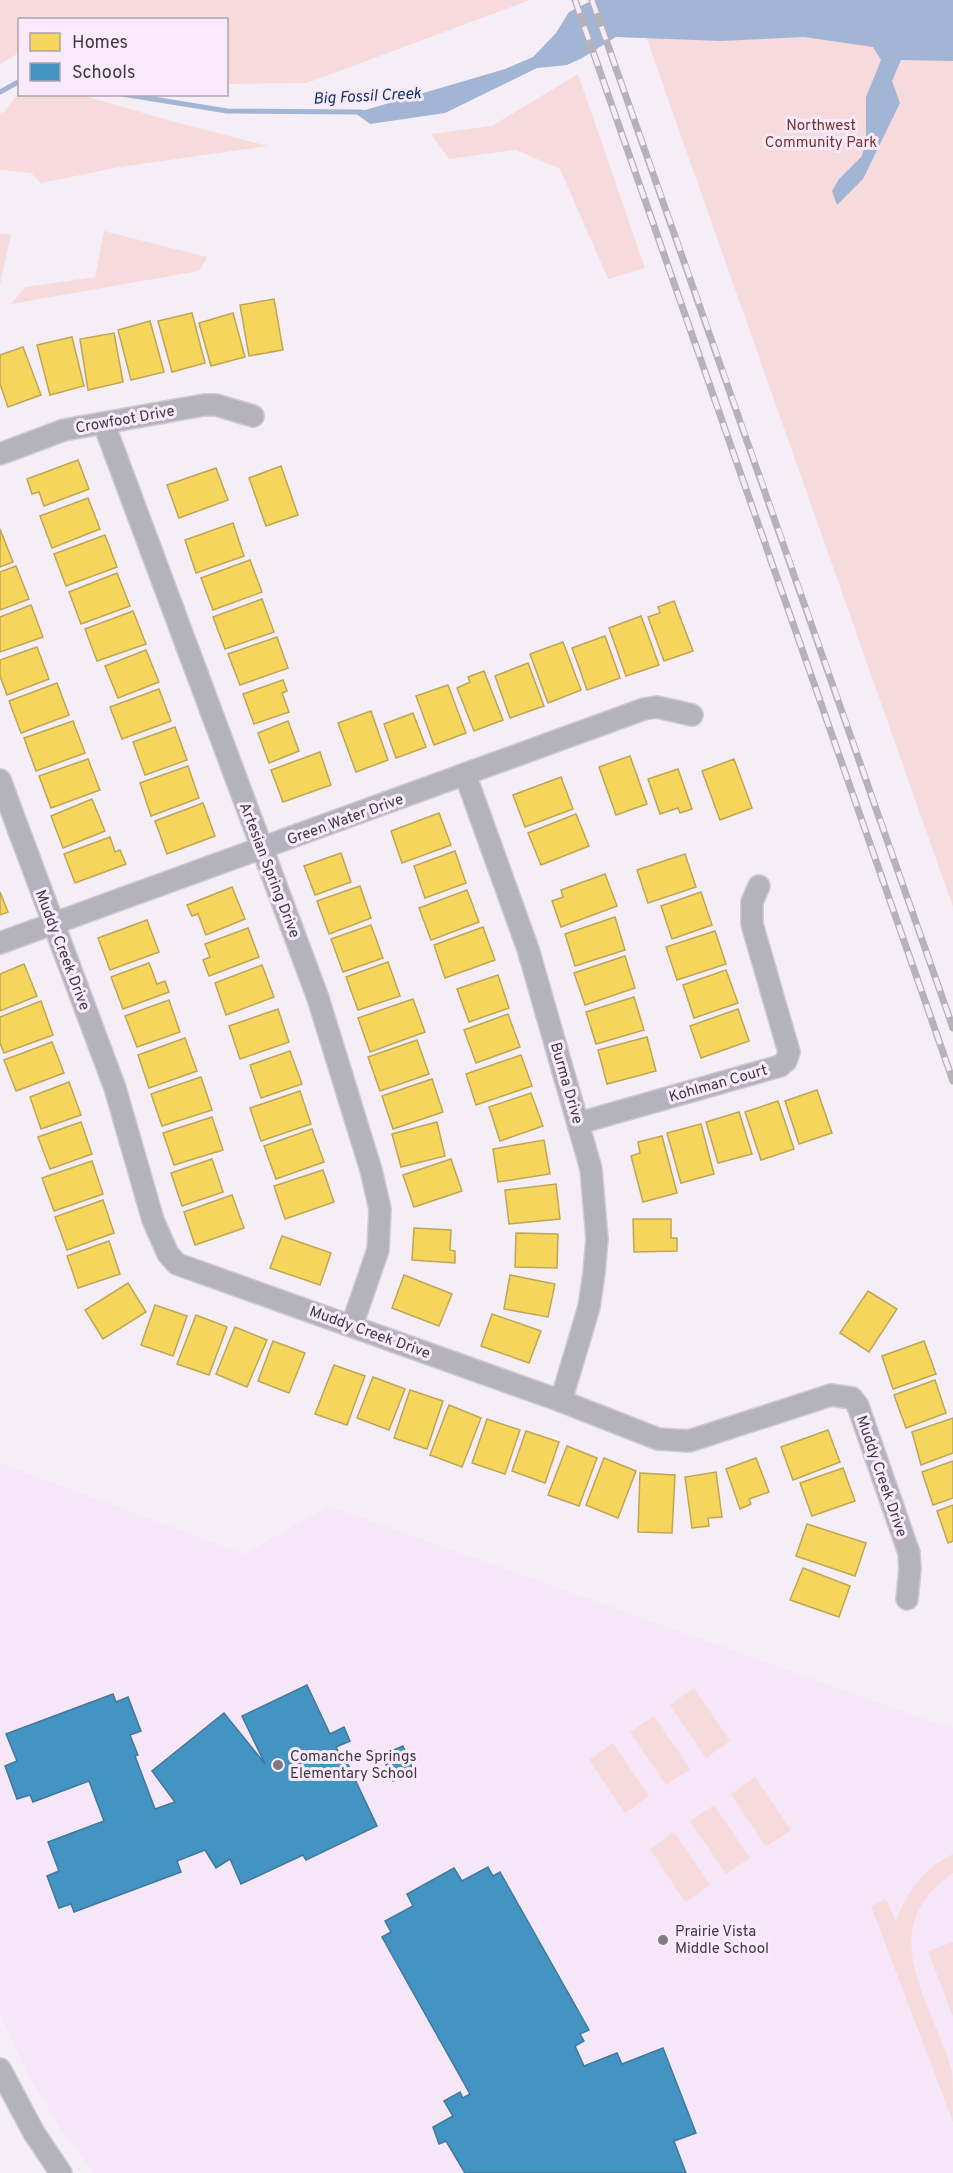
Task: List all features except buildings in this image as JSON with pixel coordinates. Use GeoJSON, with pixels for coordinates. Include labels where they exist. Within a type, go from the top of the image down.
{"type":"FeatureCollection","features":[{"type":"Feature","properties":{"kind":"street","name":"Crowfoot Drive"},"geometry":{"type":"LineString","coordinates":[[0,454],[50,434],[204,405],[231,408],[253,416]]}},
{"type":"Feature","properties":{"kind":"street","name":"Artesian Spring Drive"},"geometry":{"type":"LineString","coordinates":[[104,423],[329,1029],[377,1191],[380,1209],[378,1250],[352,1325]]}},
{"type":"Feature","properties":{"kind":"street","name":"Green Water Drive"},"geometry":{"type":"LineString","coordinates":[[0,943],[644,709],[657,707],[692,715]]}},
{"type":"Feature","properties":{"kind":"street","name":"Burma Drive"},"geometry":{"type":"LineString","coordinates":[[465,774],[522,928],[591,1169],[597,1239],[589,1306],[561,1401]]}},
{"type":"Feature","properties":{"kind":"street","name":"Muddy Creek Drive"},"geometry":{"type":"LineString","coordinates":[[0,780],[115,1088],[153,1220],[168,1254],[177,1264],[561,1401],[658,1439],[681,1441],[706,1436],[831,1395],[852,1398],[858,1406],[909,1553],[907,1599]]}},
{"type":"Feature","properties":{"kind":"street","name":"Kohlman Court"},"geometry":{"type":"LineString","coordinates":[[579,1123],[780,1066],[786,1061],[789,1053],[752,924],[752,902],[759,886]]}},
{"type":"Feature","properties":{"kind":"street"},"geometry":{"type":"LineString","coordinates":[[0,2068],[34,2133],[61,2173]]}},
{"type":"Feature","properties":{"kind":"shaded area"},"geometry":{"type":"Polygon","coordinates":[[[0,1463],[244,1554],[329,1506],[953,1729],[953,2173],[93,2173],[59,2126],[29,2077],[0,2014],[0,1463]]]}},
{"type":"Feature","properties":{"kind":"green space"},"geometry":{"type":"Polygon","coordinates":[[[0,0],[530,0],[307,83],[228,84],[228,18],[18,18],[18,54],[0,64],[0,0]]]}},
{"type":"Feature","properties":{"kind":"green space","name":"Northwest Community Park"},"geometry":{"type":"Polygon","coordinates":[[[633,0],[953,0],[953,907],[633,0]]]}},
{"type":"Feature","properties":{"kind":"green space"},"geometry":{"type":"Polygon","coordinates":[[[578,74],[645,268],[608,279],[560,169],[516,150],[449,159],[431,134],[492,126],[578,74]]]}},
{"type":"Feature","properties":{"kind":"green space"},"geometry":{"type":"Polygon","coordinates":[[[18,93],[18,96],[85,96],[268,146],[120,167],[41,183],[31,173],[0,170],[0,113],[4,112],[18,93]]]}},
{"type":"Feature","properties":{"kind":"green space"},"geometry":{"type":"Polygon","coordinates":[[[104,231],[207,257],[199,271],[11,304],[25,287],[95,277],[104,231]]]}},
{"type":"Feature","properties":{"kind":"green space"},"geometry":{"type":"Polygon","coordinates":[[[0,234],[11,234],[0,285],[0,234]]]}},
{"type":"Feature","properties":{"kind":"green space"},"geometry":{"type":"Polygon","coordinates":[[[694,1688],[730,1741],[706,1758],[670,1705],[694,1688]]]}},
{"type":"Feature","properties":{"kind":"green space"},"geometry":{"type":"Polygon","coordinates":[[[654,1716],[690,1769],[666,1785],[630,1732],[654,1716]]]}},
{"type":"Feature","properties":{"kind":"green space"},"geometry":{"type":"Polygon","coordinates":[[[613,1743],[649,1796],[625,1813],[589,1760],[613,1743]]]}},
{"type":"Feature","properties":{"kind":"green space"},"geometry":{"type":"Polygon","coordinates":[[[755,1777],[791,1830],[766,1847],[731,1794],[755,1777]]]}},
{"type":"Feature","properties":{"kind":"green space"},"geometry":{"type":"Polygon","coordinates":[[[714,1805],[750,1858],[726,1874],[690,1821],[714,1805]]]}},
{"type":"Feature","properties":{"kind":"green space"},"geometry":{"type":"Polygon","coordinates":[[[674,1832],[710,1885],[685,1902],[650,1849],[674,1832]]]}},
{"type":"Feature","properties":{"kind":"green space"},"geometry":{"type":"Polygon","coordinates":[[[953,1854],[953,1873],[929,1895],[915,1918],[911,1942],[914,1967],[922,1993],[952,2071],[953,2122],[871,1906],[886,1899],[896,1922],[917,1882],[933,1866],[953,1854]]]}},
{"type":"Feature","properties":{"kind":"green space"},"geometry":{"type":"Polygon","coordinates":[[[953,1942],[953,2017],[928,1951],[953,1942]]]}},
{"type":"Feature","properties":{"kind":"water"},"geometry":{"type":"Polygon","coordinates":[[[593,0],[953,0],[953,61],[901,60],[892,81],[900,103],[863,179],[837,205],[832,191],[839,179],[862,156],[866,138],[866,97],[881,60],[873,47],[804,37],[721,41],[616,37],[567,65],[537,68],[445,113],[370,124],[355,113],[505,69],[533,57],[556,33],[569,12],[593,0]]]}},
{"type":"Feature","properties":{"kind":"waterway","name":"Big Fossil Creek"},"geometry":{"type":"LineString","coordinates":[[0,92],[18,82]]}},
{"type":"Feature","properties":{"kind":"waterway","name":"Big Fossil Creek"},"geometry":{"type":"LineString","coordinates":[[134,96],[227,111],[362,112]]}},
{"type":"Feature","properties":{"kind":"railway"},"geometry":{"type":"LineString","coordinates":[[575,0],[953,1081]]}},
{"type":"Feature","properties":{"kind":"railway"},"geometry":{"type":"LineString","coordinates":[[592,0],[953,1028]]}},
{"type":"Feature","properties":{"kind":"place","name":"Comanche Springs Elementary School"},"geometry":{"type":"Point","coordinates":[278,1765]}},
{"type":"Feature","properties":{"kind":"place","name":"Prairie Vista Middle School"},"geometry":{"type":"Point","coordinates":[663,1940]}}]}
